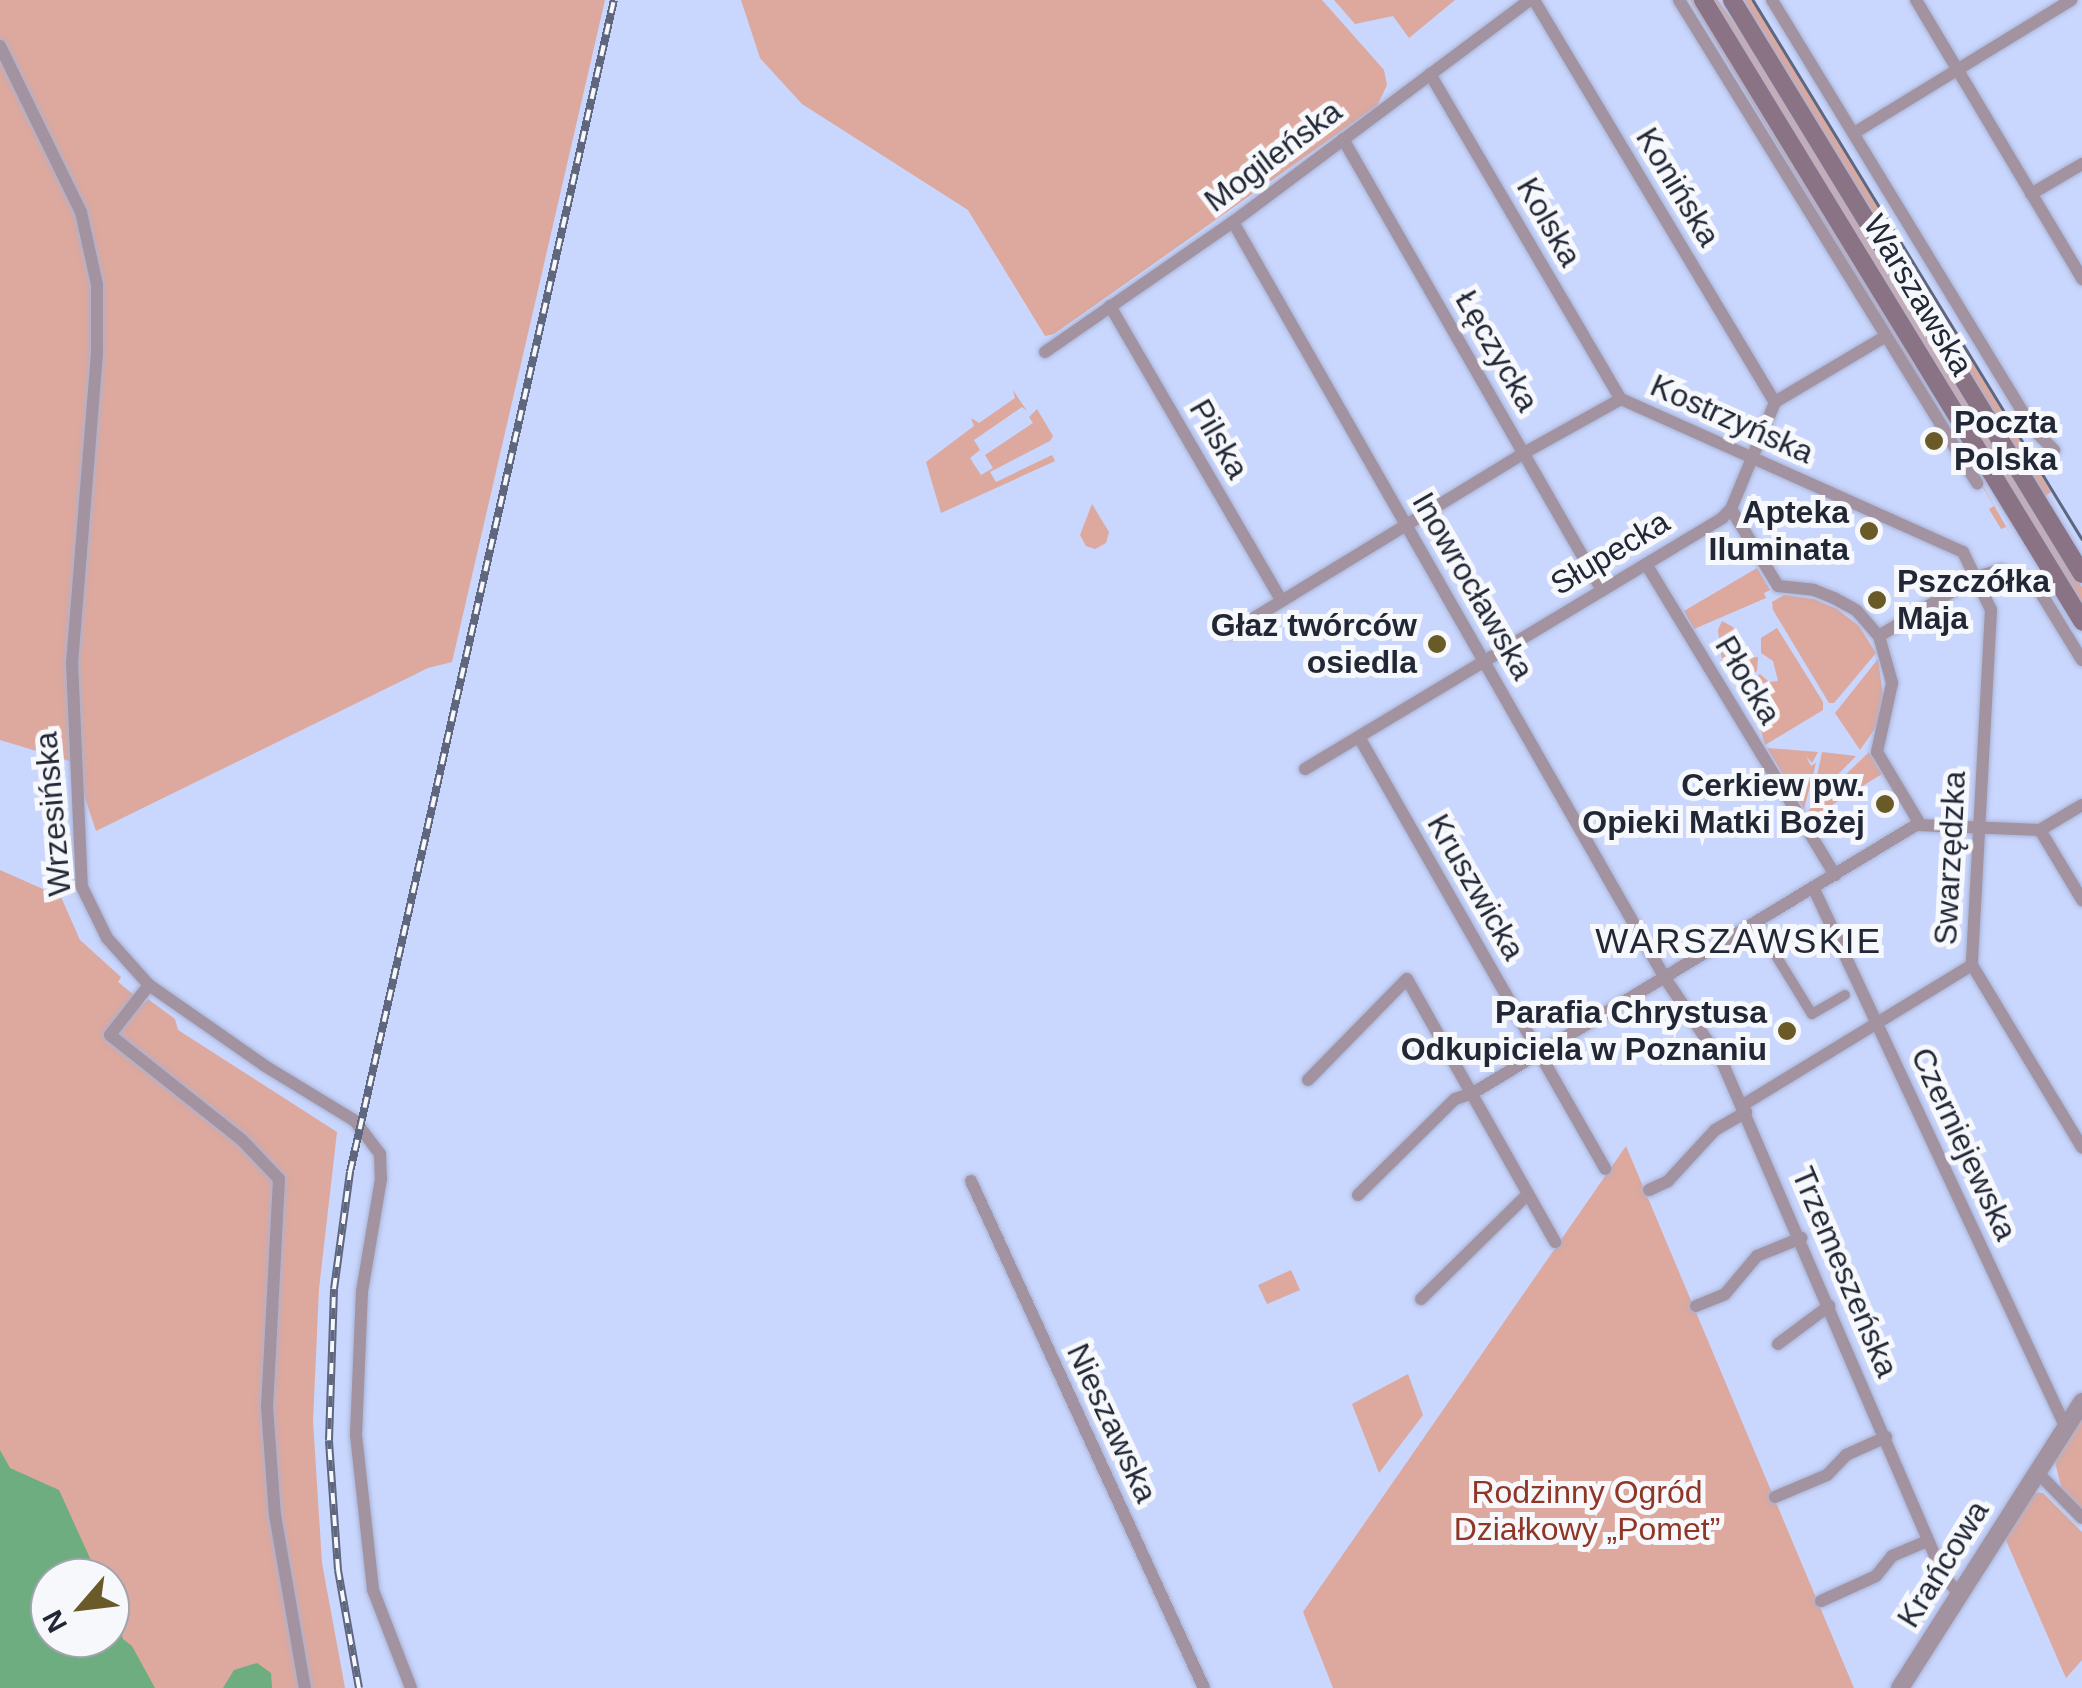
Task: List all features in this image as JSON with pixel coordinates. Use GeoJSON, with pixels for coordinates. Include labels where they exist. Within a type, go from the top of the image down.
{"type":"FeatureCollection","features":[{"type":"Feature","properties":{"kind":"main road","name":"Warszawska"},"geometry":{"type":"LineString","coordinates":[[1703,0],[2082,621]]}},
{"type":"Feature","properties":{"kind":"main road","name":"Warszawska"},"geometry":{"type":"LineString","coordinates":[[1732,0],[2082,574]]}},
{"type":"Feature","properties":{"kind":"street","name":"Mogileńska"},"geometry":{"type":"LineString","coordinates":[[1045,352],[1232,222],[1532,0]]}},
{"type":"Feature","properties":{"kind":"street","name":"Konińska"},"geometry":{"type":"LineString","coordinates":[[1532,0],[1775,402]]}},
{"type":"Feature","properties":{"kind":"street","name":"Warszawska"},"geometry":{"type":"LineString","coordinates":[[1678,0],[1977,484]]}},
{"type":"Feature","properties":{"kind":"street","name":"Warszawska"},"geometry":{"type":"LineString","coordinates":[[1772,0],[2033,428],[2054,450]]}},
{"type":"Feature","properties":{"kind":"street"},"geometry":{"type":"LineString","coordinates":[[1916,0],[2082,279]]}},
{"type":"Feature","properties":{"kind":"street"},"geometry":{"type":"LineString","coordinates":[[1854,133],[2070,0]]}},
{"type":"Feature","properties":{"kind":"street","name":"Wrzesińska"},"geometry":{"type":"LineString","coordinates":[[0,46],[80,212],[94,258],[97,353],[72,662],[77,849],[88,908],[107,938],[149,984],[265,1066],[356,1121],[380,1154],[381,1178],[362,1290],[356,1434],[372,1590],[411,1688]]}},
{"type":"Feature","properties":{"kind":"street","name":"Kolska"},"geometry":{"type":"LineString","coordinates":[[1430,74],[1621,399]]}},
{"type":"Feature","properties":{"kind":"street","name":"Łęczycka"},"geometry":{"type":"LineString","coordinates":[[1343,139],[1602,590]]}},
{"type":"Feature","properties":{"kind":"street"},"geometry":{"type":"LineString","coordinates":[[2031,194],[2082,164]]}},
{"type":"Feature","properties":{"kind":"street","name":"Inowrocławska"},"geometry":{"type":"LineString","coordinates":[[1232,222],[1665,978]]}},
{"type":"Feature","properties":{"kind":"street","name":"Pilska"},"geometry":{"type":"LineString","coordinates":[[1110,306],[1281,600]]}},
{"type":"Feature","properties":{"kind":"street"},"geometry":{"type":"LineString","coordinates":[[1886,336],[1775,402],[1731,509],[1778,586],[1814,590],[1834,598],[1857,612],[1879,636],[1892,683],[1878,752],[1920,824]]}},
{"type":"Feature","properties":{"kind":"street","name":"Kostrzyńska"},"geometry":{"type":"LineString","coordinates":[[1231,632],[1524,453],[1621,399],[1963,552]]}},
{"type":"Feature","properties":{"kind":"street","name":"Słupecka"},"geometry":{"type":"LineString","coordinates":[[1305,768],[1731,509]]}},
{"type":"Feature","properties":{"kind":"street","name":"Swarzędzka"},"geometry":{"type":"LineString","coordinates":[[1649,1190],[1668,1182],[1715,1130],[1745,1108],[1972,965],[1991,610],[1963,552]]}},
{"type":"Feature","properties":{"kind":"street","name":"Płocka"},"geometry":{"type":"LineString","coordinates":[[1646,564],[1834,875]]}},
{"type":"Feature","properties":{"kind":"street"},"geometry":{"type":"LineString","coordinates":[[1879,636],[1976,577],[2001,570],[2031,580],[2082,660]]}},
{"type":"Feature","properties":{"kind":"street","name":"Kruszwicka"},"geometry":{"type":"LineString","coordinates":[[1359,737],[1605,1169]]}},
{"type":"Feature","properties":{"kind":"street"},"geometry":{"type":"LineString","coordinates":[[1358,1195],[1455,1098],[1473,1093],[1920,824],[2040,830],[2082,804]]}},
{"type":"Feature","properties":{"kind":"street"},"geometry":{"type":"LineString","coordinates":[[2040,830],[2082,900]]}},
{"type":"Feature","properties":{"kind":"street","name":"Czerniejewska"},"geometry":{"type":"LineString","coordinates":[[1813,887],[2064,1426]]}},
{"type":"Feature","properties":{"kind":"street"},"geometry":{"type":"LineString","coordinates":[[1759,928],[1812,1014],[1845,995]]}},
{"type":"Feature","properties":{"kind":"street"},"geometry":{"type":"LineString","coordinates":[[1972,965],[2082,1147]]}},
{"type":"Feature","properties":{"kind":"street","name":"Trzemeszeńska"},"geometry":{"type":"LineString","coordinates":[[1665,978],[1724,1064],[1944,1577],[1960,1594]]}},
{"type":"Feature","properties":{"kind":"street"},"geometry":{"type":"LineString","coordinates":[[1308,1080],[1407,979],[1556,1242]]}},
{"type":"Feature","properties":{"kind":"street"},"geometry":{"type":"LineString","coordinates":[[149,984],[110,1035],[242,1140],[279,1179],[267,1407],[275,1515],[305,1688]]}},
{"type":"Feature","properties":{"kind":"street","name":"Nieszawska"},"geometry":{"type":"LineString","coordinates":[[971,1181],[1204,1688]]}},
{"type":"Feature","properties":{"kind":"street"},"geometry":{"type":"LineString","coordinates":[[1421,1299],[1528,1194]]}},
{"type":"Feature","properties":{"kind":"street"},"geometry":{"type":"LineString","coordinates":[[1696,1306],[1725,1294],[1757,1256],[1801,1238]]}},
{"type":"Feature","properties":{"kind":"street"},"geometry":{"type":"LineString","coordinates":[[1778,1344],[1829,1306]]}},
{"type":"Feature","properties":{"kind":"street","name":"Krańcowa"},"geometry":{"type":"LineString","coordinates":[[1900,1688],[2082,1402]]}},
{"type":"Feature","properties":{"kind":"street"},"geometry":{"type":"LineString","coordinates":[[1775,1497],[1828,1476],[1846,1455],[1886,1437]]}},
{"type":"Feature","properties":{"kind":"street"},"geometry":{"type":"LineString","coordinates":[[2037,1472],[2082,1518]]}},
{"type":"Feature","properties":{"kind":"street"},"geometry":{"type":"LineString","coordinates":[[1821,1601],[1876,1576],[1892,1556],[1928,1541]]}},
{"type":"Feature","properties":{"kind":"green space"},"geometry":{"type":"Polygon","coordinates":[[[0,0],[605,0],[452,662],[428,668],[96,831],[73,762],[0,740],[0,0]]]}},
{"type":"Feature","properties":{"kind":"green space"},"geometry":{"type":"Polygon","coordinates":[[[741,0],[1322,0],[1384,70],[1387,85],[1377,106],[1054,334],[1045,336],[968,210],[802,104],[760,58],[741,0]]]}},
{"type":"Feature","properties":{"kind":"green space"},"geometry":{"type":"Polygon","coordinates":[[[1334,0],[1455,0],[1409,38],[1393,16],[1355,24],[1334,0]]]}},
{"type":"Feature","properties":{"kind":"green space"},"geometry":{"type":"Polygon","coordinates":[[[1690,0],[1695,0],[1852,256],[2012,537],[2006,527],[2001,529],[1989,509],[1994,506],[1690,0]]]}},
{"type":"Feature","properties":{"kind":"green space"},"geometry":{"type":"Polygon","coordinates":[[[1711,0],[1718,0],[1761,61],[2082,587],[2082,609],[1711,0]]]}},
{"type":"Feature","properties":{"kind":"green space"},"geometry":{"type":"Polygon","coordinates":[[[1744,0],[1751,0],[2051,492],[2044,497],[1774,58],[1744,0]]]}},
{"type":"Feature","properties":{"kind":"green space"},"geometry":{"type":"Polygon","coordinates":[[[1013,390],[1027,411],[1022,407],[974,440],[980,450],[970,458],[981,475],[993,468],[985,455],[1033,423],[1029,417],[1037,409],[1053,436],[1050,441],[990,472],[996,482],[1052,455],[1055,461],[941,513],[926,462],[974,426],[971,418],[979,423],[1015,398],[1013,390]]]}},
{"type":"Feature","properties":{"kind":"green space"},"geometry":{"type":"Polygon","coordinates":[[[1092,504],[1109,532],[1106,543],[1095,549],[1086,546],[1080,535],[1092,504]]]}},
{"type":"Feature","properties":{"kind":"green space"},"geometry":{"type":"Polygon","coordinates":[[[1757,568],[1770,590],[1764,593],[1766,598],[1694,629],[1684,611],[1757,568]]]}},
{"type":"Feature","properties":{"kind":"green space"},"geometry":{"type":"Polygon","coordinates":[[[1784,595],[1814,599],[1837,609],[1859,626],[1876,653],[1834,703],[1829,703],[1773,610],[1772,602],[1784,595]]]}},
{"type":"Feature","properties":{"kind":"green space"},"geometry":{"type":"Polygon","coordinates":[[[1722,621],[1733,627],[1745,658],[1758,657],[1757,671],[1741,681],[1722,661],[1718,630],[1722,621]]]}},
{"type":"Feature","properties":{"kind":"green space"},"geometry":{"type":"Polygon","coordinates":[[[1777,628],[1823,702],[1823,710],[1765,745],[1747,683],[1760,674],[1769,682],[1778,681],[1773,661],[1761,653],[1761,638],[1777,628]]]}},
{"type":"Feature","properties":{"kind":"green space"},"geometry":{"type":"Polygon","coordinates":[[[1878,659],[1883,695],[1876,727],[1860,750],[1835,713],[1878,659]]]}},
{"type":"Feature","properties":{"kind":"green space"},"geometry":{"type":"Polygon","coordinates":[[[1767,748],[1818,752],[1812,763],[1806,756],[1811,766],[1816,763],[1804,809],[1767,748]]]}},
{"type":"Feature","properties":{"kind":"green space"},"geometry":{"type":"Polygon","coordinates":[[[1822,752],[1856,756],[1812,801],[1822,752]]]}},
{"type":"Feature","properties":{"kind":"green space"},"geometry":{"type":"Polygon","coordinates":[[[1869,752],[1882,774],[1809,819],[1806,813],[1869,752]]]}},
{"type":"Feature","properties":{"kind":"green space"},"geometry":{"type":"Polygon","coordinates":[[[0,870],[61,897],[80,940],[121,977],[118,982],[144,1003],[148,999],[175,1019],[178,1030],[337,1132],[319,1289],[313,1421],[322,1563],[345,1688],[0,1688],[0,870]]]}},
{"type":"Feature","properties":{"kind":"green space","name":"Rodzinny Ogród Działkowy „Pomet”"},"geometry":{"type":"Polygon","coordinates":[[[1626,1146],[1854,1688],[1333,1688],[1303,1612],[1626,1146]]]}},
{"type":"Feature","properties":{"kind":"green space"},"geometry":{"type":"Polygon","coordinates":[[[1291,1270],[1300,1290],[1267,1304],[1258,1285],[1291,1270]]]}},
{"type":"Feature","properties":{"kind":"green space"},"geometry":{"type":"Polygon","coordinates":[[[1408,1374],[1423,1415],[1379,1473],[1352,1404],[1408,1374]]]}},
{"type":"Feature","properties":{"kind":"green space"},"geometry":{"type":"Polygon","coordinates":[[[2082,1419],[2082,1511],[2062,1490],[2055,1462],[2082,1419]]]}},
{"type":"Feature","properties":{"kind":"green space"},"geometry":{"type":"Polygon","coordinates":[[[2034,1492],[2043,1493],[2082,1532],[2082,1660],[2066,1678],[2005,1538],[2034,1492]]]}},
{"type":"Feature","properties":{"kind":"shaded area"},"geometry":{"type":"Polygon","coordinates":[[[0,1450],[10,1468],[59,1490],[90,1558],[30,1558],[30,1658],[130,1658],[130,1644],[155,1688],[0,1688],[0,1450]]]}},
{"type":"Feature","properties":{"kind":"shaded area"},"geometry":{"type":"Polygon","coordinates":[[[257,1663],[271,1673],[272,1688],[223,1688],[234,1670],[257,1663]]]}},
{"type":"Feature","properties":{"kind":"tram line"},"geometry":{"type":"LineString","coordinates":[[1753,0],[2082,539]]}},
{"type":"Feature","properties":{"kind":"railway"},"geometry":{"type":"LineString","coordinates":[[359,1688],[338,1570],[329,1440],[334,1289],[350,1172],[614,0]]}},
{"type":"Feature","properties":{"kind":"place","name":"Poczta Polska"},"geometry":{"type":"Point","coordinates":[1934,441]}},
{"type":"Feature","properties":{"kind":"place","name":"Apteka Iluminata"},"geometry":{"type":"Point","coordinates":[1869,531]}},
{"type":"Feature","properties":{"kind":"place","name":"Pszczółka Maja"},"geometry":{"type":"Point","coordinates":[1877,600]}},
{"type":"Feature","properties":{"kind":"place","name":"Głaz twórców osiedla"},"geometry":{"type":"Point","coordinates":[1437,644]}},
{"type":"Feature","properties":{"kind":"place","name":"Cerkiew pw. Opieki Matki Bożej"},"geometry":{"type":"Point","coordinates":[1885,804]}},
{"type":"Feature","properties":{"kind":"place","name":"Parafia Chrystusa Odkupiciela w Poznaniu"},"geometry":{"type":"Point","coordinates":[1787,1031]}},
{"type":"Feature","properties":{"kind":"district","name":"WARSZAWSKIE"},"geometry":{"type":"Point","coordinates":[1739,941]}}]}
